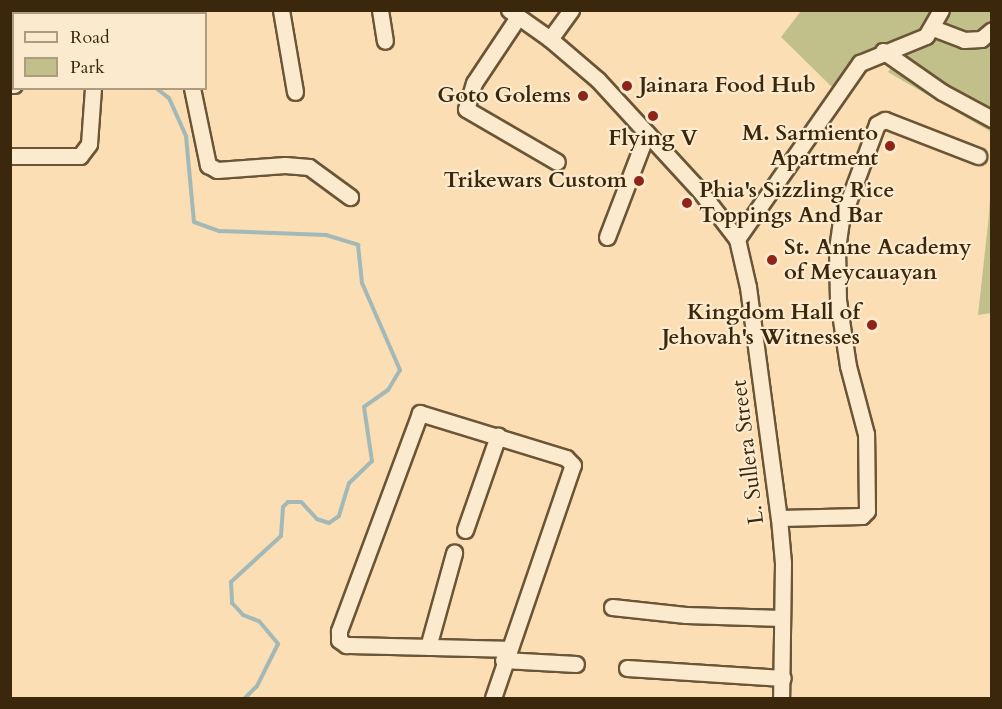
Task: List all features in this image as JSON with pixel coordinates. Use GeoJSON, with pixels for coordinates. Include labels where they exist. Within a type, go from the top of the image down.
{"type":"FeatureCollection","features":[{"type":"Feature","properties":{"kind":"street"},"geometry":{"type":"LineString","coordinates":[[280,10],[295,92]]}},
{"type":"Feature","properties":{"kind":"street"},"geometry":{"type":"LineString","coordinates":[[380,10],[385,41]]}},
{"type":"Feature","properties":{"kind":"street"},"geometry":{"type":"LineString","coordinates":[[550,39],[571,10]]}},
{"type":"Feature","properties":{"kind":"street"},"geometry":{"type":"LineString","coordinates":[[737,239],[856,68],[884,51],[922,38],[933,28],[941,10]]}},
{"type":"Feature","properties":{"kind":"street"},"geometry":{"type":"LineString","coordinates":[[513,14],[474,84],[465,105],[468,112],[557,162]]}},
{"type":"Feature","properties":{"kind":"street","name":"L. Sullera Street"},"geometry":{"type":"LineString","coordinates":[[513,14],[550,39],[598,80],[700,191],[737,239],[750,298],[779,518],[783,678],[781,699]]}},
{"type":"Feature","properties":{"kind":"street"},"geometry":{"type":"LineString","coordinates":[[933,28],[964,40],[981,39],[992,30]]}},
{"type":"Feature","properties":{"kind":"street"},"geometry":{"type":"LineString","coordinates":[[884,51],[942,92],[992,119]]}},
{"type":"Feature","properties":{"kind":"street"},"geometry":{"type":"LineString","coordinates":[[10,156],[80,156],[89,144],[93,90]]}},
{"type":"Feature","properties":{"kind":"street"},"geometry":{"type":"LineString","coordinates":[[192,90],[208,165],[218,170],[285,165],[309,167],[350,197]]}},
{"type":"Feature","properties":{"kind":"street"},"geometry":{"type":"LineString","coordinates":[[779,518],[861,516],[867,511],[866,434],[848,366],[838,300],[837,249],[842,220],[877,124],[885,120],[978,156]]}},
{"type":"Feature","properties":{"kind":"street"},"geometry":{"type":"LineString","coordinates":[[607,237],[647,133]]}},
{"type":"Feature","properties":{"kind":"street"},"geometry":{"type":"LineString","coordinates":[[493,699],[505,655],[573,471],[566,458],[425,412],[416,416],[338,636],[346,645],[428,647],[505,655],[576,664]]}},
{"type":"Feature","properties":{"kind":"street"},"geometry":{"type":"LineString","coordinates":[[465,530],[498,436]]}},
{"type":"Feature","properties":{"kind":"street"},"geometry":{"type":"LineString","coordinates":[[428,647],[454,553]]}},
{"type":"Feature","properties":{"kind":"street"},"geometry":{"type":"LineString","coordinates":[[612,607],[696,616],[782,618]]}},
{"type":"Feature","properties":{"kind":"street"},"geometry":{"type":"LineString","coordinates":[[627,668],[783,678]]}},
{"type":"Feature","properties":{"kind":"green space"},"geometry":{"type":"Polygon","coordinates":[[[801,11],[932,11],[922,31],[860,53],[832,87],[781,37],[801,11]]]}},
{"type":"Feature","properties":{"kind":"green space"},"geometry":{"type":"Polygon","coordinates":[[[951,11],[991,11],[991,132],[888,72],[906,48],[934,44],[951,11]]]}},
{"type":"Feature","properties":{"kind":"green space"},"geometry":{"type":"Polygon","coordinates":[[[991,186],[991,313],[978,315],[988,224],[991,186]]]}},
{"type":"Feature","properties":{"kind":"waterway"},"geometry":{"type":"LineString","coordinates":[[159,90],[169,98],[186,136],[194,222],[219,231],[326,235],[358,245],[362,283],[400,370],[388,390],[364,407],[372,461],[349,483],[339,516],[329,523],[317,519],[301,502],[288,502],[283,507],[281,536],[231,582],[232,603],[243,615],[259,621],[278,644],[257,686],[245,698]]}},
{"type":"Feature","properties":{"kind":"place","name":"Jainara Food Hub"},"geometry":{"type":"Point","coordinates":[627,86]}},
{"type":"Feature","properties":{"kind":"place","name":"Goto Golems"},"geometry":{"type":"Point","coordinates":[583,96]}},
{"type":"Feature","properties":{"kind":"place","name":"Flying V"},"geometry":{"type":"Point","coordinates":[653,116]}},
{"type":"Feature","properties":{"kind":"place","name":"M. Sarmiento Apartment"},"geometry":{"type":"Point","coordinates":[890,146]}},
{"type":"Feature","properties":{"kind":"place","name":"Trikewars Custom"},"geometry":{"type":"Point","coordinates":[639,181]}},
{"type":"Feature","properties":{"kind":"place","name":"Phia's Sizzling Rice Toppings And Bar"},"geometry":{"type":"Point","coordinates":[687,203]}},
{"type":"Feature","properties":{"kind":"place","name":"St. Anne Academy of Meycauayan"},"geometry":{"type":"Point","coordinates":[772,260]}},
{"type":"Feature","properties":{"kind":"place","name":"Kingdom Hall of Jehovah's Witnesses"},"geometry":{"type":"Point","coordinates":[872,325]}}]}
